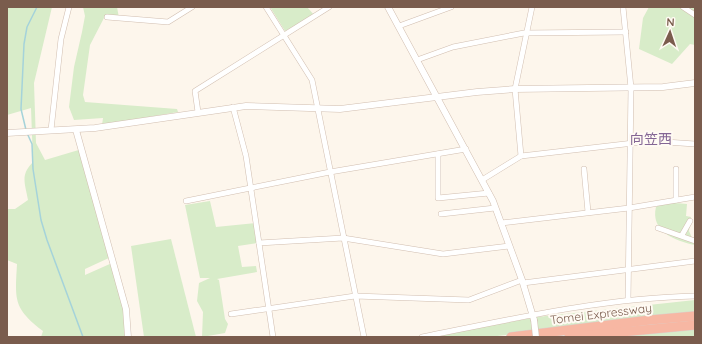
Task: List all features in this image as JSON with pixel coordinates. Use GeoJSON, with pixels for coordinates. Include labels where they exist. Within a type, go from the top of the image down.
{"type":"FeatureCollection","features":[{"type":"Feature","properties":{"kind":"highway","name":"Tomei Expressway"},"geometry":{"type":"LineString","coordinates":[[511,337],[695,316]]}},
{"type":"Feature","properties":{"kind":"highway","name":"Tomei Expressway"},"geometry":{"type":"LineString","coordinates":[[569,337],[695,325]]}},
{"type":"Feature","properties":{"kind":"street"},"geometry":{"type":"LineString","coordinates":[[51,130],[61,39],[68,7]]}},
{"type":"Feature","properties":{"kind":"street"},"geometry":{"type":"LineString","coordinates":[[108,17],[168,22],[192,7]]}},
{"type":"Feature","properties":{"kind":"street"},"geometry":{"type":"LineString","coordinates":[[266,7],[312,80],[364,337]]}},
{"type":"Feature","properties":{"kind":"street"},"geometry":{"type":"LineString","coordinates":[[198,112],[194,91],[329,7]]}},
{"type":"Feature","properties":{"kind":"street"},"geometry":{"type":"LineString","coordinates":[[388,7],[489,193],[523,282],[533,318],[536,337]]}},
{"type":"Feature","properties":{"kind":"street"},"geometry":{"type":"LineString","coordinates":[[399,26],[451,7]]}},
{"type":"Feature","properties":{"kind":"street"},"geometry":{"type":"LineString","coordinates":[[521,156],[515,89],[532,7]]}},
{"type":"Feature","properties":{"kind":"street"},"geometry":{"type":"LineString","coordinates":[[623,7],[631,88],[628,300]]}},
{"type":"Feature","properties":{"kind":"street"},"geometry":{"type":"LineString","coordinates":[[683,7],[695,15]]}},
{"type":"Feature","properties":{"kind":"street"},"geometry":{"type":"LineString","coordinates":[[417,60],[453,47],[527,33],[626,32]]}},
{"type":"Feature","properties":{"kind":"street"},"geometry":{"type":"LineString","coordinates":[[7,133],[76,130],[233,107],[352,108],[515,89],[631,88],[673,86],[695,83]]}},
{"type":"Feature","properties":{"kind":"street"},"geometry":{"type":"LineString","coordinates":[[233,107],[246,156],[274,337]]}},
{"type":"Feature","properties":{"kind":"street"},"geometry":{"type":"LineString","coordinates":[[76,130],[126,309],[128,337]]}},
{"type":"Feature","properties":{"kind":"street"},"geometry":{"type":"LineString","coordinates":[[482,180],[521,156],[651,142],[695,144]]}},
{"type":"Feature","properties":{"kind":"street"},"geometry":{"type":"LineString","coordinates":[[186,201],[330,172],[466,149]]}},
{"type":"Feature","properties":{"kind":"street"},"geometry":{"type":"LineString","coordinates":[[438,154],[438,198],[489,193]]}},
{"type":"Feature","properties":{"kind":"street"},"geometry":{"type":"LineString","coordinates":[[584,169],[588,212]]}},
{"type":"Feature","properties":{"kind":"street"},"geometry":{"type":"LineString","coordinates":[[676,169],[676,200]]}},
{"type":"Feature","properties":{"kind":"street"},"geometry":{"type":"LineString","coordinates":[[501,223],[629,208],[695,198]]}},
{"type":"Feature","properties":{"kind":"street"},"geometry":{"type":"LineString","coordinates":[[441,214],[495,208]]}},
{"type":"Feature","properties":{"kind":"street"},"geometry":{"type":"LineString","coordinates":[[682,235],[690,221]]}},
{"type":"Feature","properties":{"kind":"street"},"geometry":{"type":"LineString","coordinates":[[658,228],[682,235],[695,241]]}},
{"type":"Feature","properties":{"kind":"street"},"geometry":{"type":"LineString","coordinates":[[259,243],[343,238],[443,254],[509,246]]}},
{"type":"Feature","properties":{"kind":"street"},"geometry":{"type":"LineString","coordinates":[[231,314],[355,296],[469,300],[523,282],[695,261]]}},
{"type":"Feature","properties":{"kind":"street"},"geometry":{"type":"LineString","coordinates":[[422,337],[628,300],[695,296]]}},
{"type":"Feature","properties":{"kind":"green space"},"geometry":{"type":"Polygon","coordinates":[[[7,7],[52,7],[34,83],[36,143],[45,160],[82,149],[111,257],[85,269],[85,275],[112,263],[126,309],[128,337],[41,337],[43,331],[26,316],[18,302],[16,295],[17,264],[7,260],[7,209],[15,209],[28,200],[24,180],[26,171],[33,162],[31,108],[7,115],[7,7]]]}},
{"type":"Feature","properties":{"kind":"green space"},"geometry":{"type":"Polygon","coordinates":[[[83,7],[117,7],[119,18],[105,16],[90,45],[83,95],[85,102],[177,109],[178,112],[102,125],[103,118],[74,120],[69,107],[74,67],[85,16],[83,7]]]}},
{"type":"Feature","properties":{"kind":"green space"},"geometry":{"type":"Polygon","coordinates":[[[270,7],[307,7],[315,16],[285,31],[270,7]]]}},
{"type":"Feature","properties":{"kind":"green space"},"geometry":{"type":"Polygon","coordinates":[[[649,7],[695,7],[695,45],[690,44],[672,64],[639,49],[643,18],[649,7]]]}},
{"type":"Feature","properties":{"kind":"green space"},"geometry":{"type":"Polygon","coordinates":[[[210,201],[216,227],[256,223],[257,243],[238,246],[242,267],[256,266],[257,272],[217,279],[219,280],[225,319],[228,324],[225,333],[202,337],[203,312],[197,301],[199,283],[210,278],[200,278],[185,205],[210,201]]]}},
{"type":"Feature","properties":{"kind":"green space"},"geometry":{"type":"Polygon","coordinates":[[[664,202],[687,204],[686,216],[691,217],[689,231],[692,238],[695,237],[695,245],[672,238],[660,229],[655,215],[656,207],[664,202]]]}},
{"type":"Feature","properties":{"kind":"green space"},"geometry":{"type":"Polygon","coordinates":[[[171,239],[196,337],[144,337],[131,246],[171,239]]]}},
{"type":"Feature","properties":{"kind":"green space"},"geometry":{"type":"Polygon","coordinates":[[[695,300],[695,313],[489,337],[429,337],[537,317],[695,300]]]}},
{"type":"Feature","properties":{"kind":"green space"},"geometry":{"type":"Polygon","coordinates":[[[695,327],[695,337],[596,337],[695,327]]]}},
{"type":"Feature","properties":{"kind":"waterway"},"geometry":{"type":"LineString","coordinates":[[26,130],[21,109],[24,44],[27,27],[37,7]]}},
{"type":"Feature","properties":{"kind":"waterway"},"geometry":{"type":"LineString","coordinates":[[27,133],[32,144],[33,169],[41,220],[83,337]]}},
{"type":"Feature","properties":{"kind":"district","name":"向笠西"},"geometry":{"type":"Point","coordinates":[651,139]}}]}
